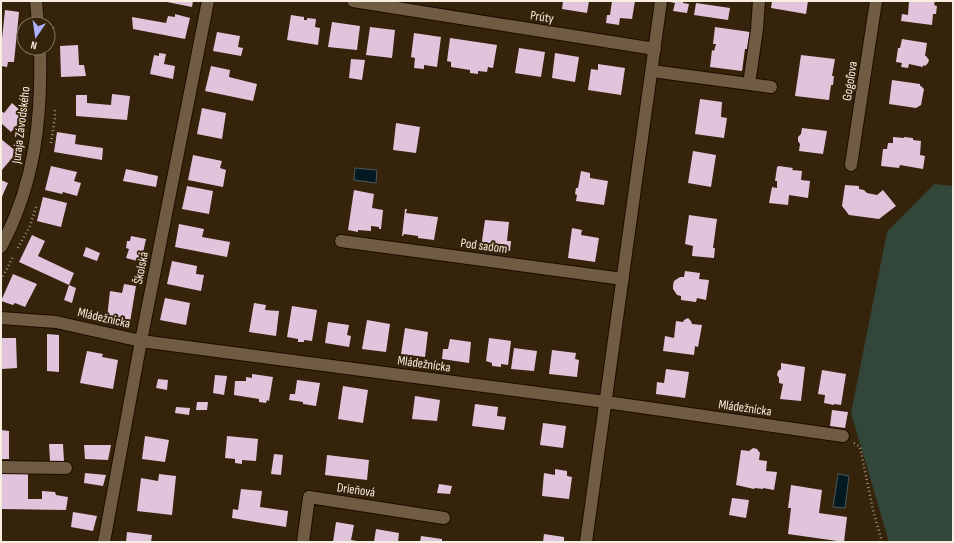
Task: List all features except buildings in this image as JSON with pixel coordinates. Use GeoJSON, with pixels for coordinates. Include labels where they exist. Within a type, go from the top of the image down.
{"type":"FeatureCollection","features":[{"type":"Feature","properties":{"kind":"street"},"geometry":{"type":"LineString","coordinates":[[36,1],[37,16]]}},
{"type":"Feature","properties":{"kind":"street","name":"Školská"},"geometry":{"type":"LineString","coordinates":[[104,542],[141,340],[208,1]]}},
{"type":"Feature","properties":{"kind":"street","name":"Prúty"},"geometry":{"type":"LineString","coordinates":[[353,1],[655,49]]}},
{"type":"Feature","properties":{"kind":"street"},"geometry":{"type":"LineString","coordinates":[[586,542],[661,1]]}},
{"type":"Feature","properties":{"kind":"street"},"geometry":{"type":"LineString","coordinates":[[749,84],[757,29],[759,1]]}},
{"type":"Feature","properties":{"kind":"street","name":"Gogoľova"},"geometry":{"type":"LineString","coordinates":[[851,165],[876,1]]}},
{"type":"Feature","properties":{"kind":"street","name":"Juraja Závodského"},"geometry":{"type":"LineString","coordinates":[[1,247],[22,201],[30,171],[40,107],[40,56]]}},
{"type":"Feature","properties":{"kind":"street"},"geometry":{"type":"LineString","coordinates":[[652,71],[771,87]]}},
{"type":"Feature","properties":{"kind":"street","name":"Pod sadom"},"geometry":{"type":"LineString","coordinates":[[341,241],[623,279]]}},
{"type":"Feature","properties":{"kind":"street","name":"Mládežnícka"},"geometry":{"type":"LineString","coordinates":[[1,318],[56,322],[141,340],[606,402],[843,436]]}},
{"type":"Feature","properties":{"kind":"street"},"geometry":{"type":"LineString","coordinates":[[1,467],[66,468]]}},
{"type":"Feature","properties":{"kind":"street","name":"Drieňová"},"geometry":{"type":"LineString","coordinates":[[303,542],[308,497],[444,518]]}},
{"type":"Feature","properties":{"kind":"path"},"geometry":{"type":"LineString","coordinates":[[843,436],[860,447],[873,510],[882,542]]}},
{"type":"Feature","properties":{"kind":"green space"},"geometry":{"type":"Polygon","coordinates":[[[934,184],[953,186],[953,542],[889,542],[851,413],[887,232],[934,184]]]}},
{"type":"Feature","properties":{"kind":"water"},"geometry":{"type":"Polygon","coordinates":[[[355,168],[377,170],[376,183],[354,180],[355,168]]]}},
{"type":"Feature","properties":{"kind":"water"},"geometry":{"type":"Polygon","coordinates":[[[838,474],[849,476],[845,508],[833,507],[838,474]]]}}]}
